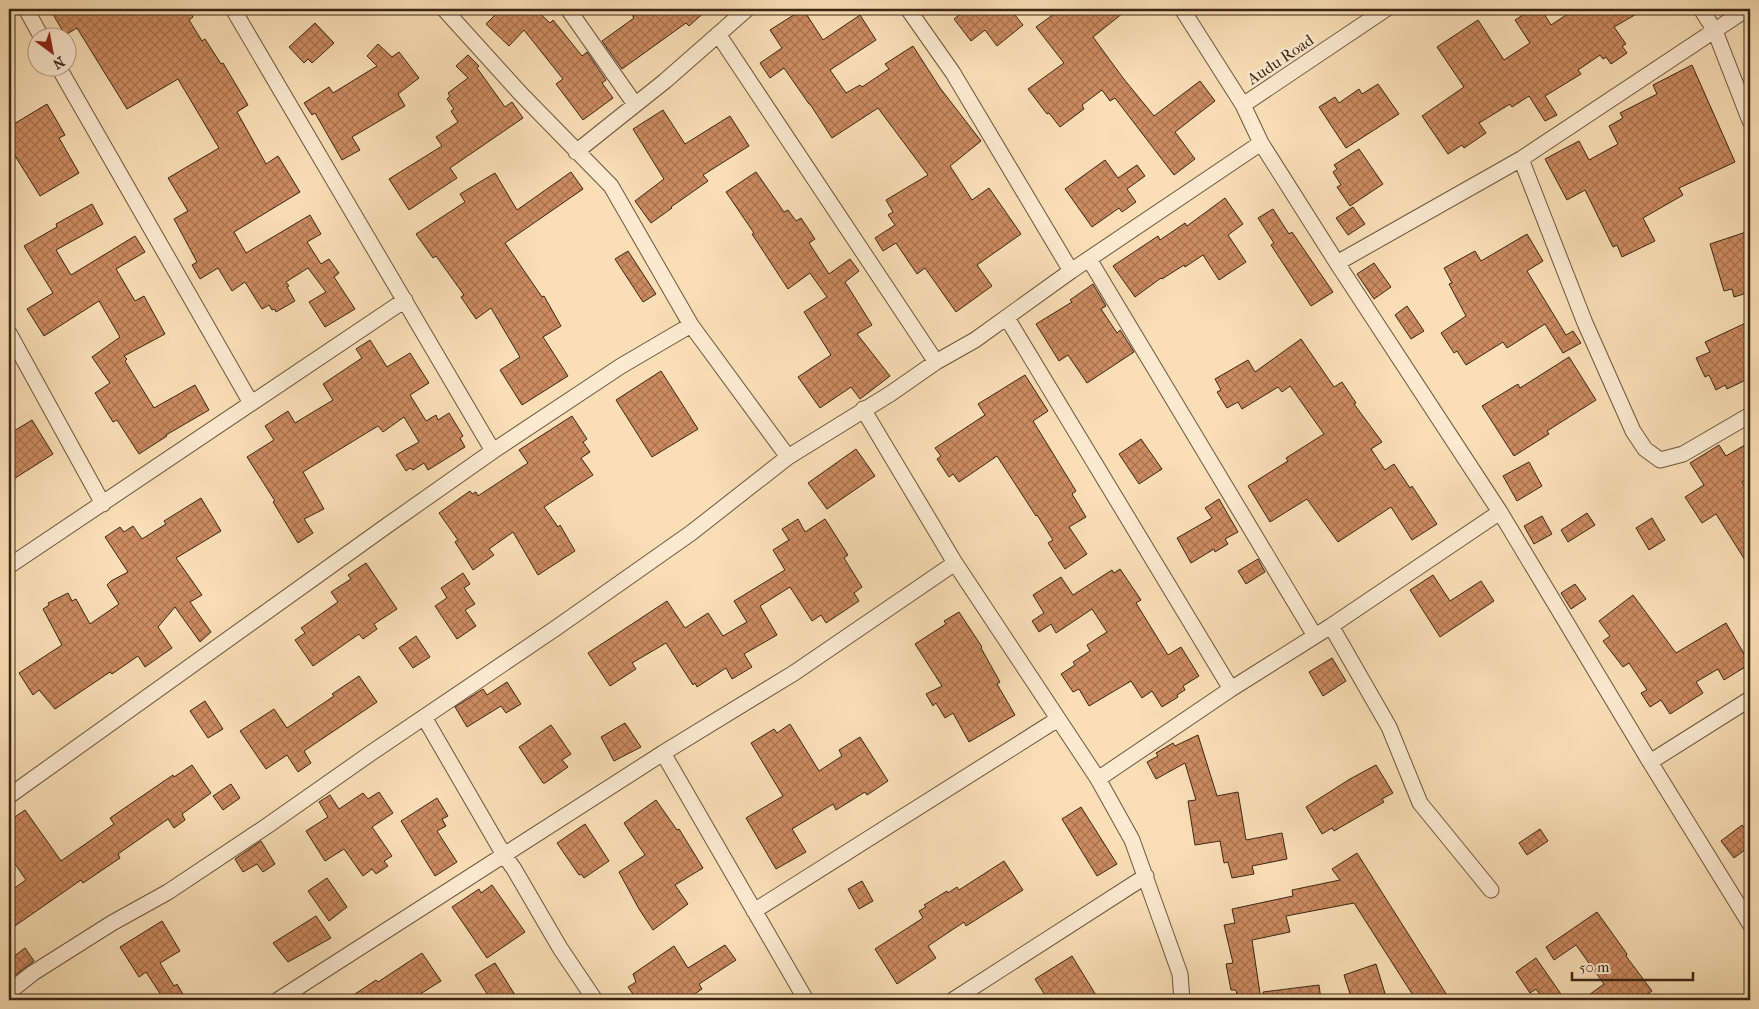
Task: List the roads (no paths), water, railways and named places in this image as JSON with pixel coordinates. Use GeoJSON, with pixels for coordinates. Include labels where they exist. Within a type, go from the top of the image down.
{"type":"FeatureCollection","features":[{"type":"Feature","properties":{"kind":"street"},"geometry":{"type":"LineString","coordinates":[[26,9],[36,28]]}},
{"type":"Feature","properties":{"kind":"street"},"geometry":{"type":"LineString","coordinates":[[232,9],[493,451]]}},
{"type":"Feature","properties":{"kind":"street"},"geometry":{"type":"LineString","coordinates":[[444,9],[521,94],[611,186],[691,325],[788,456]]}},
{"type":"Feature","properties":{"kind":"street"},"geometry":{"type":"LineString","coordinates":[[568,9],[632,100]]}},
{"type":"Feature","properties":{"kind":"street"},"geometry":{"type":"LineString","coordinates":[[576,152],[665,81],[747,9]]}},
{"type":"Feature","properties":{"kind":"street"},"geometry":{"type":"LineString","coordinates":[[908,9],[952,74],[1071,271]]}},
{"type":"Feature","properties":{"kind":"street"},"geometry":{"type":"LineString","coordinates":[[1182,9],[1243,105],[1262,143],[1337,263],[1500,512],[1750,924]]}},
{"type":"Feature","properties":{"kind":"street","name":"Audu Road"},"geometry":{"type":"LineString","coordinates":[[1243,105],[1386,9]]}},
{"type":"Feature","properties":{"kind":"street"},"geometry":{"type":"LineString","coordinates":[[1701,9],[1715,31],[1750,120]]}},
{"type":"Feature","properties":{"kind":"street"},"geometry":{"type":"LineString","coordinates":[[1337,263],[1521,159],[1747,9]]}},
{"type":"Feature","properties":{"kind":"street"},"geometry":{"type":"LineString","coordinates":[[718,34],[936,362]]}},
{"type":"Feature","properties":{"kind":"street"},"geometry":{"type":"LineString","coordinates":[[65,78],[250,403]]}},
{"type":"Feature","properties":{"kind":"street"},"geometry":{"type":"LineString","coordinates":[[9,992],[112,922],[168,892],[267,826],[691,533],[788,456],[890,394],[936,362],[975,340],[1071,271],[1262,143]]}},
{"type":"Feature","properties":{"kind":"street"},"geometry":{"type":"LineString","coordinates":[[1521,159],[1585,323],[1633,430],[1645,449],[1660,460],[1683,454],[1750,415]]}},
{"type":"Feature","properties":{"kind":"street"},"geometry":{"type":"LineString","coordinates":[[1089,259],[1315,636]]}},
{"type":"Feature","properties":{"kind":"street"},"geometry":{"type":"LineString","coordinates":[[9,566],[405,300]]}},
{"type":"Feature","properties":{"kind":"street"},"geometry":{"type":"LineString","coordinates":[[1007,318],[1231,688]]}},
{"type":"Feature","properties":{"kind":"street"},"geometry":{"type":"LineString","coordinates":[[9,796],[385,526],[493,451],[621,366],[691,325]]}},
{"type":"Feature","properties":{"kind":"street"},"geometry":{"type":"LineString","coordinates":[[9,334],[103,504]]}},
{"type":"Feature","properties":{"kind":"street"},"geometry":{"type":"LineString","coordinates":[[863,409],[955,563],[1098,779],[1132,840],[1180,974],[1182,1000]]}},
{"type":"Feature","properties":{"kind":"street"},"geometry":{"type":"LineString","coordinates":[[1098,779],[1231,688],[1331,626],[1500,512]]}},
{"type":"Feature","properties":{"kind":"street"},"geometry":{"type":"LineString","coordinates":[[278,1000],[663,754],[794,673],[955,563]]}},
{"type":"Feature","properties":{"kind":"street"},"geometry":{"type":"LineString","coordinates":[[1331,626],[1389,727],[1420,803],[1491,890]]}},
{"type":"Feature","properties":{"kind":"street"},"geometry":{"type":"LineString","coordinates":[[1650,762],[1750,699]]}},
{"type":"Feature","properties":{"kind":"street"},"geometry":{"type":"LineString","coordinates":[[424,717],[504,855],[594,1000]]}},
{"type":"Feature","properties":{"kind":"street"},"geometry":{"type":"LineString","coordinates":[[754,911],[1058,719]]}},
{"type":"Feature","properties":{"kind":"street"},"geometry":{"type":"LineString","coordinates":[[663,754],[806,1000]]}},
{"type":"Feature","properties":{"kind":"street"},"geometry":{"type":"LineString","coordinates":[[953,1000],[1146,876]]}}]}
